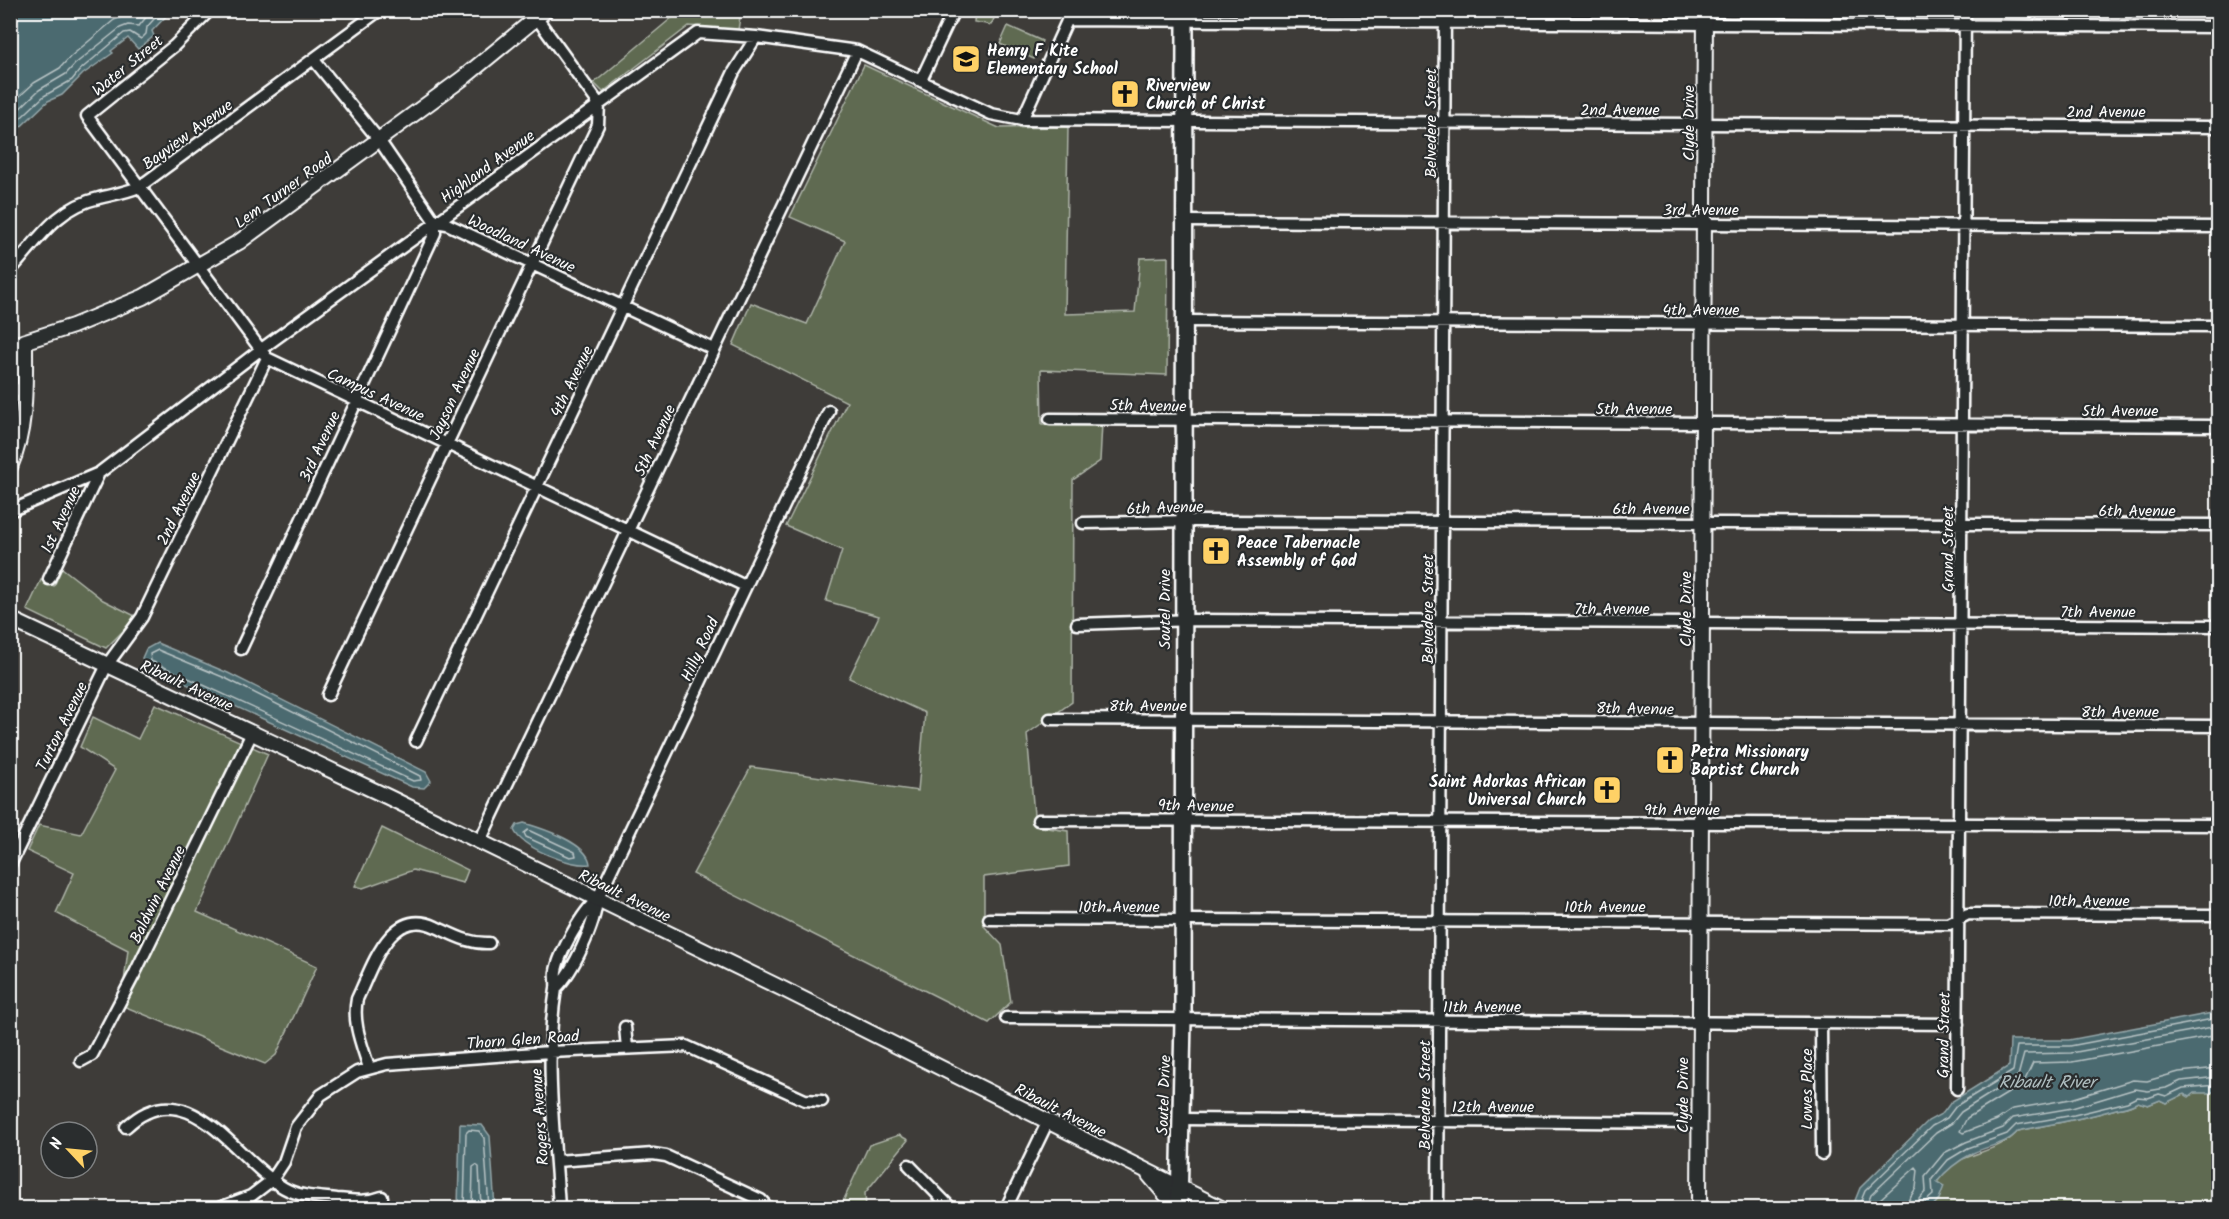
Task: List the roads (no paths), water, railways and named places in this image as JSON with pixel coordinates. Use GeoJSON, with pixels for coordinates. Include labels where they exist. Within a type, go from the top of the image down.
{"type":"FeatureCollection","features":[{"type":"Feature","properties":{"kind":"main road","name":"Soutel Drive"},"geometry":{"type":"LineString","coordinates":[[1179,1205],[1179,1119],[1183,1020],[1182,521],[1185,16]]}},
{"type":"Feature","properties":{"kind":"street","name":"Water Street"},"geometry":{"type":"LineString","coordinates":[[87,116],[174,46],[210,10]]}},
{"type":"Feature","properties":{"kind":"street","name":"Bayview Avenue"},"geometry":{"type":"LineString","coordinates":[[10,271],[40,233],[64,213],[99,198],[118,196],[140,187],[380,10]]}},
{"type":"Feature","properties":{"kind":"street"},"geometry":{"type":"LineString","coordinates":[[921,80],[954,10]]}},
{"type":"Feature","properties":{"kind":"street","name":"Belvedere Street"},"geometry":{"type":"LineString","coordinates":[[1438,1209],[1445,10]]}},
{"type":"Feature","properties":{"kind":"street","name":"Grand Street"},"geometry":{"type":"LineString","coordinates":[[1957,1089],[1965,10]]}},
{"type":"Feature","properties":{"kind":"street"},"geometry":{"type":"LineString","coordinates":[[538,13],[598,104]]}},
{"type":"Feature","properties":{"kind":"street","name":"Lem Turner Road"},"geometry":{"type":"LineString","coordinates":[[10,346],[25,343],[143,297],[200,267],[239,242],[379,140],[538,13]]}},
{"type":"Feature","properties":{"kind":"street"},"geometry":{"type":"LineString","coordinates":[[1022,120],[1069,15],[1445,23],[1705,17],[1964,25],[2218,27]]}},
{"type":"Feature","properties":{"kind":"street","name":"Clyde Drive"},"geometry":{"type":"LineString","coordinates":[[1699,1209],[1705,17]]}},
{"type":"Feature","properties":{"kind":"street","name":"Highland Avenue"},"geometry":{"type":"LineString","coordinates":[[10,511],[99,472],[264,354],[435,222],[698,33],[756,37],[857,51],[991,114],[1022,120]]}},
{"type":"Feature","properties":{"kind":"street","name":"4th Avenue"},"geometry":{"type":"LineString","coordinates":[[416,741],[734,72],[756,37]]}},
{"type":"Feature","properties":{"kind":"street","name":"5th Avenue"},"geometry":{"type":"LineString","coordinates":[[479,843],[857,51]]}},
{"type":"Feature","properties":{"kind":"street"},"geometry":{"type":"LineString","coordinates":[[314,60],[379,140],[435,222]]}},
{"type":"Feature","properties":{"kind":"street","name":"Jayson Avenue"},"geometry":{"type":"LineString","coordinates":[[328,695],[598,125],[598,104]]}},
{"type":"Feature","properties":{"kind":"street","name":"Campus Avenue"},"geometry":{"type":"LineString","coordinates":[[87,116],[264,354],[357,401],[745,586]]}},
{"type":"Feature","properties":{"kind":"street","name":"2nd Avenue"},"geometry":{"type":"LineString","coordinates":[[1022,120],[2218,126]]}},
{"type":"Feature","properties":{"kind":"street","name":"3rd Avenue"},"geometry":{"type":"LineString","coordinates":[[1184,221],[2218,227]]}},
{"type":"Feature","properties":{"kind":"street","name":"Woodland Avenue"},"geometry":{"type":"LineString","coordinates":[[435,222],[447,224],[713,349]]}},
{"type":"Feature","properties":{"kind":"street","name":"3rd Avenue"},"geometry":{"type":"LineString","coordinates":[[241,649],[435,233],[435,222]]}},
{"type":"Feature","properties":{"kind":"street","name":"4th Avenue"},"geometry":{"type":"LineString","coordinates":[[1184,321],[2218,326]]}},
{"type":"Feature","properties":{"kind":"street"},"geometry":{"type":"LineString","coordinates":[[10,467],[20,433],[25,387],[25,343]]}},
{"type":"Feature","properties":{"kind":"street","name":"2nd Avenue"},"geometry":{"type":"LineString","coordinates":[[106,665],[142,617],[264,354]]}},
{"type":"Feature","properties":{"kind":"street"},"geometry":{"type":"LineString","coordinates":[[10,392],[25,387]]}},
{"type":"Feature","properties":{"kind":"street","name":"Hilly Road"},"geometry":{"type":"LineString","coordinates":[[597,900],[829,411]]}},
{"type":"Feature","properties":{"kind":"street","name":"5th Avenue"},"geometry":{"type":"LineString","coordinates":[[1050,418],[2218,426]]}},
{"type":"Feature","properties":{"kind":"street","name":"1st Avenue"},"geometry":{"type":"LineString","coordinates":[[49,579],[99,472]]}},
{"type":"Feature","properties":{"kind":"street","name":"6th Avenue"},"geometry":{"type":"LineString","coordinates":[[1083,523],[1182,521],[2218,525]]}},
{"type":"Feature","properties":{"kind":"street","name":"Ribault Avenue"},"geometry":{"type":"LineString","coordinates":[[10,620],[252,733],[783,989],[1179,1185],[1221,1209]]}},
{"type":"Feature","properties":{"kind":"street","name":"7th Avenue"},"geometry":{"type":"LineString","coordinates":[[1077,624],[1182,621],[2218,626]]}},
{"type":"Feature","properties":{"kind":"street","name":"Turton Avenue"},"geometry":{"type":"LineString","coordinates":[[12,860],[106,665]]}},
{"type":"Feature","properties":{"kind":"street","name":"8th Avenue"},"geometry":{"type":"LineString","coordinates":[[1050,719],[2218,726]]}},
{"type":"Feature","properties":{"kind":"street","name":"Baldwin Avenue"},"geometry":{"type":"LineString","coordinates":[[81,1061],[92,1055],[134,975],[252,733]]}},
{"type":"Feature","properties":{"kind":"street","name":"9th Avenue"},"geometry":{"type":"LineString","coordinates":[[1038,819],[2218,825]]}},
{"type":"Feature","properties":{"kind":"street","name":"Rogers Avenue"},"geometry":{"type":"LineString","coordinates":[[559,1209],[550,1017],[556,988],[556,969],[584,910],[597,900]]}},
{"type":"Feature","properties":{"kind":"street","name":"10th Avenue"},"geometry":{"type":"LineString","coordinates":[[989,920],[1440,920],[1948,924],[1968,914],[2218,915]]}},
{"type":"Feature","properties":{"kind":"street"},"geometry":{"type":"LineString","coordinates":[[369,1068],[355,1022],[354,1010],[357,999],[390,934],[411,923],[422,923],[474,944],[489,943]]}},
{"type":"Feature","properties":{"kind":"street","name":"11th Avenue"},"geometry":{"type":"LineString","coordinates":[[1006,1018],[1958,1024]]}},
{"type":"Feature","properties":{"kind":"street","name":"Lowes Place"},"geometry":{"type":"LineString","coordinates":[[1821,1023],[1822,1154]]}},
{"type":"Feature","properties":{"kind":"street"},"geometry":{"type":"LineString","coordinates":[[625,1027],[627,1048]]}},
{"type":"Feature","properties":{"kind":"street","name":"Thorn Glen Road"},"geometry":{"type":"LineString","coordinates":[[272,1180],[284,1162],[290,1142],[305,1112],[339,1081],[369,1068],[387,1064],[550,1052],[686,1046],[805,1100],[822,1101]]}},
{"type":"Feature","properties":{"kind":"street"},"geometry":{"type":"LineString","coordinates":[[126,1127],[138,1116],[153,1110],[184,1110],[207,1122],[272,1180],[292,1192],[370,1202],[382,1197]]}},
{"type":"Feature","properties":{"kind":"street","name":"12th Avenue"},"geometry":{"type":"LineString","coordinates":[[1179,1119],[1699,1123]]}},
{"type":"Feature","properties":{"kind":"street"},"geometry":{"type":"LineString","coordinates":[[1006,1209],[1048,1121]]}},
{"type":"Feature","properties":{"kind":"street"},"geometry":{"type":"LineString","coordinates":[[556,1161],[654,1154],[666,1156],[761,1200],[768,1209]]}},
{"type":"Feature","properties":{"kind":"street"},"geometry":{"type":"LineString","coordinates":[[909,1165],[951,1209]]}},
{"type":"Feature","properties":{"kind":"street"},"geometry":{"type":"LineString","coordinates":[[1144,1169],[1179,1205]]}},
{"type":"Feature","properties":{"kind":"street"},"geometry":{"type":"LineString","coordinates":[[219,1209],[251,1196],[272,1180]]}},
{"type":"Feature","properties":{"kind":"water"},"geometry":{"type":"Polygon","coordinates":[[[11,10],[171,11],[152,31],[154,36],[138,49],[128,38],[111,51],[113,53],[83,74],[62,95],[48,101],[11,136],[11,10]]]}},
{"type":"Feature","properties":{"kind":"water"},"geometry":{"type":"Polygon","coordinates":[[[157,643],[228,673],[426,772],[431,781],[424,788],[412,787],[147,666],[142,658],[146,649],[157,643]]]}},
{"type":"Feature","properties":{"kind":"water"},"geometry":{"type":"Polygon","coordinates":[[[524,823],[573,843],[587,856],[590,864],[571,862],[548,855],[527,843],[514,830],[517,825],[524,823]]]}},
{"type":"Feature","properties":{"kind":"water","name":"Ribault River"},"geometry":{"type":"Polygon","coordinates":[[[2218,1012],[2218,1090],[2210,1093],[2194,1093],[2189,1097],[2184,1094],[2166,1103],[2160,1100],[2148,1105],[2138,1102],[2091,1116],[2018,1131],[2009,1139],[1973,1153],[1949,1169],[1937,1182],[1944,1186],[1939,1199],[1931,1208],[1852,1208],[1860,1188],[1928,1121],[1943,1113],[1951,1102],[2009,1066],[2010,1040],[2069,1040],[2218,1012]]]}},
{"type":"Feature","properties":{"kind":"water"},"geometry":{"type":"Polygon","coordinates":[[[460,1124],[482,1125],[490,1136],[495,1208],[458,1208],[460,1124]]]}},
{"type":"Feature","properties":{"kind":"place","name":"Henry F Kite Elementary School"},"geometry":{"type":"Point","coordinates":[966,59]}},
{"type":"Feature","properties":{"kind":"place","name":"Riverview Church of Christ"},"geometry":{"type":"Point","coordinates":[1125,94]}},
{"type":"Feature","properties":{"kind":"place","name":"Peace Tabernacle Assembly of God"},"geometry":{"type":"Point","coordinates":[1216,551]}},
{"type":"Feature","properties":{"kind":"place","name":"Petra Missionary Baptist Church"},"geometry":{"type":"Point","coordinates":[1670,760]}},
{"type":"Feature","properties":{"kind":"place","name":"Saint Adorkas African Universal Church"},"geometry":{"type":"Point","coordinates":[1607,790]}}]}
